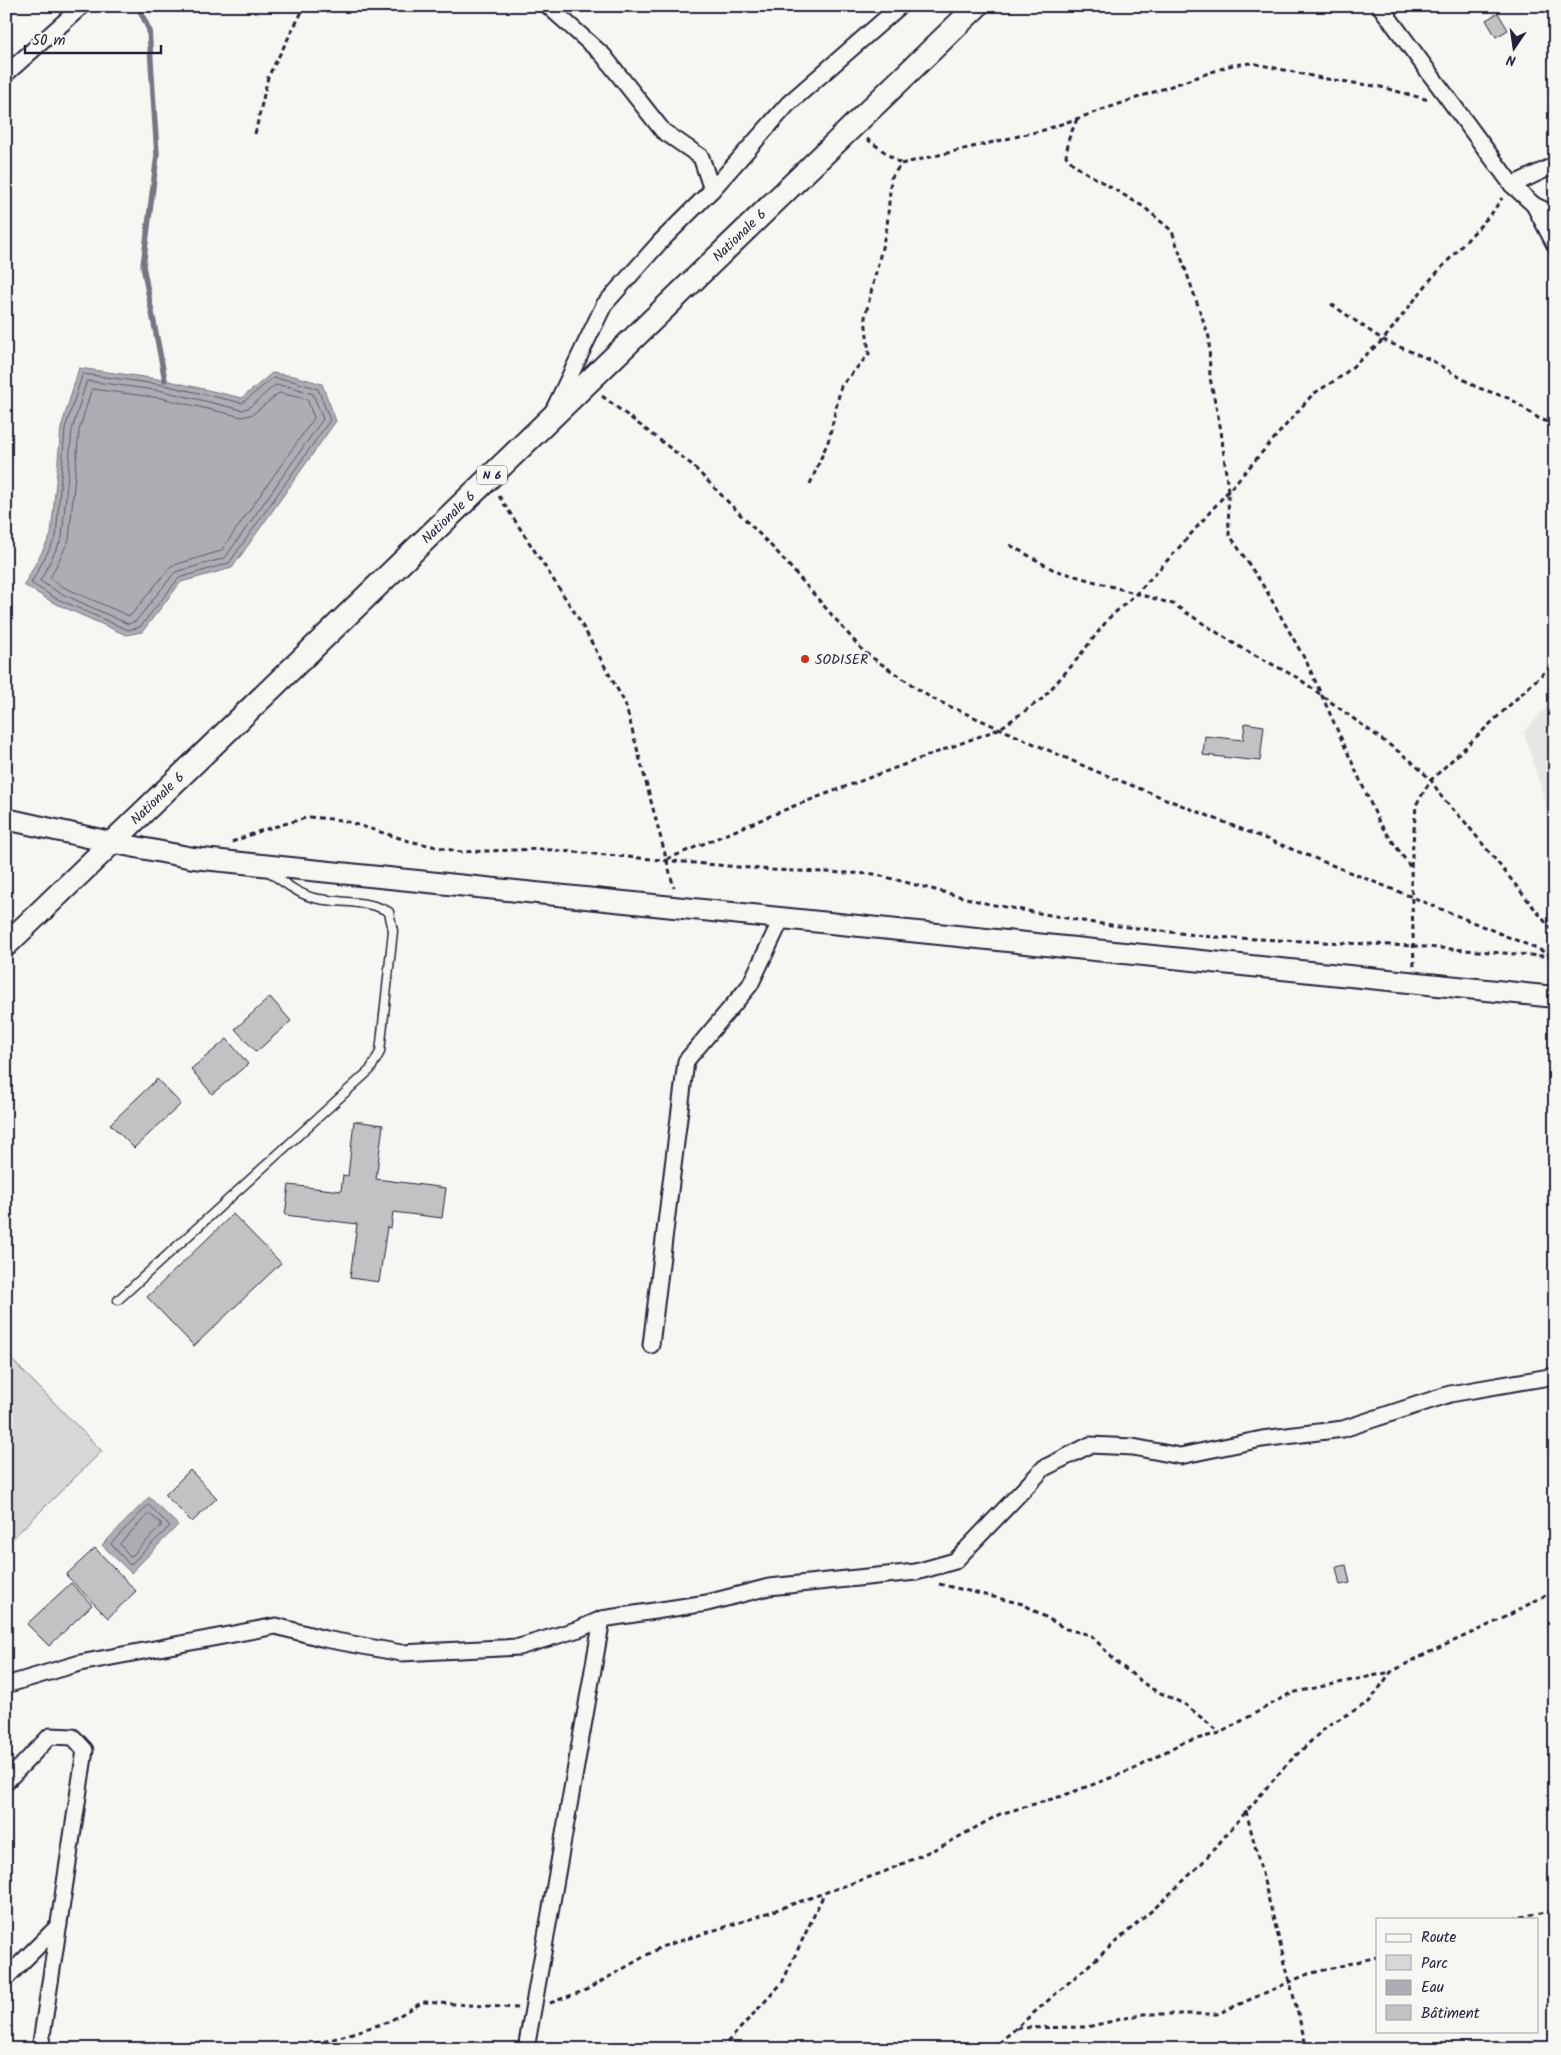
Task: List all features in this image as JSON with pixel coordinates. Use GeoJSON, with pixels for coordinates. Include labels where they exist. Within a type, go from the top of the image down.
{"type":"FeatureCollection","features":[{"type":"Feature","properties":{"kind":"main road","name":"Nationale 6"},"geometry":{"type":"LineString","coordinates":[[6,944],[977,6]]}},
{"type":"Feature","properties":{"kind":"main road"},"geometry":{"type":"LineString","coordinates":[[6,818],[110,842],[193,858],[680,906],[1555,997]]}},
{"type":"Feature","properties":{"kind":"street"},"geometry":{"type":"LineString","coordinates":[[6,74],[82,6]]}},
{"type":"Feature","properties":{"kind":"street"},"geometry":{"type":"LineString","coordinates":[[548,6],[603,55],[663,131],[701,158],[712,190]]}},
{"type":"Feature","properties":{"kind":"street"},"geometry":{"type":"LineString","coordinates":[[549,419],[604,305],[660,242],[712,190],[788,104],[900,6]]}},
{"type":"Feature","properties":{"kind":"street"},"geometry":{"type":"LineString","coordinates":[[1380,6],[1512,185],[1534,205],[1555,215]]}},
{"type":"Feature","properties":{"kind":"street"},"geometry":{"type":"LineString","coordinates":[[1512,185],[1555,165]]}},
{"type":"Feature","properties":{"kind":"street"},"geometry":{"type":"LineString","coordinates":[[1534,205],[1555,245]]}},
{"type":"Feature","properties":{"kind":"street"},"geometry":{"type":"LineString","coordinates":[[651,1345],[686,1061],[750,985],[782,918]]}},
{"type":"Feature","properties":{"kind":"street"},"geometry":{"type":"LineString","coordinates":[[6,1686],[80,1663],[276,1626],[325,1639],[401,1653],[519,1647],[579,1629],[602,1619],[707,1603],[769,1588],[916,1572],[955,1561],[1044,1468],[1090,1445],[1133,1447],[1180,1456],[1262,1439],[1343,1429],[1450,1394],[1555,1376]]}},
{"type":"Feature","properties":{"kind":"street"},"geometry":{"type":"LineString","coordinates":[[526,2049],[602,1619]]}},
{"type":"Feature","properties":{"kind":"street"},"geometry":{"type":"LineString","coordinates":[[6,1782],[50,1736],[73,1737],[85,1750],[40,2049]]}},
{"type":"Feature","properties":{"kind":"street"},"geometry":{"type":"LineString","coordinates":[[6,1978],[58,1925]]}},
{"type":"Feature","properties":{"kind":"lane"},"geometry":{"type":"LineString","coordinates":[[118,1300],[370,1070],[380,1052],[393,931],[389,912],[380,906],[317,899],[294,890],[256,863]]}},
{"type":"Feature","properties":{"kind":"path"},"geometry":{"type":"LineString","coordinates":[[255,134],[268,77],[306,6]]}},
{"type":"Feature","properties":{"kind":"path"},"geometry":{"type":"LineString","coordinates":[[810,484],[829,439],[841,386],[869,354],[865,317],[888,227],[891,178],[901,164],[1044,130],[1232,66],[1252,63],[1321,78],[1381,86],[1454,106]]}},
{"type":"Feature","properties":{"kind":"path"},"geometry":{"type":"LineString","coordinates":[[1078,119],[1068,138],[1066,156],[1074,166],[1144,207],[1172,231],[1209,337],[1210,378],[1220,430],[1228,491],[1229,534],[1266,590],[1307,663],[1380,822],[1412,868]]}},
{"type":"Feature","properties":{"kind":"path"},"geometry":{"type":"LineString","coordinates":[[851,128],[901,164]]}},
{"type":"Feature","properties":{"kind":"path"},"geometry":{"type":"LineString","coordinates":[[667,859],[794,806],[999,729],[1042,698],[1074,663],[1109,618],[1137,593],[1313,394],[1342,376],[1383,340],[1431,280],[1492,213],[1512,185]]}},
{"type":"Feature","properties":{"kind":"path"},"geometry":{"type":"LineString","coordinates":[[1332,304],[1383,340],[1431,360],[1476,387],[1511,400],[1538,418],[1555,425]]}},
{"type":"Feature","properties":{"kind":"path"},"geometry":{"type":"LineString","coordinates":[[228,844],[263,830],[309,817],[342,820],[409,842],[460,852],[540,849],[772,870],[874,874],[989,904],[1094,923],[1213,937],[1413,946],[1555,957],[1412,897],[1093,770],[931,698],[864,652],[778,553],[692,464],[586,383]]}},
{"type":"Feature","properties":{"kind":"path"},"geometry":{"type":"LineString","coordinates":[[488,479],[577,616],[625,703],[680,906]]}},
{"type":"Feature","properties":{"kind":"path"},"geometry":{"type":"LineString","coordinates":[[1010,545],[1054,570],[1173,604],[1238,646],[1298,678],[1322,695],[1410,760],[1431,780],[1443,799],[1465,822],[1555,934]]}},
{"type":"Feature","properties":{"kind":"path"},"geometry":{"type":"LineString","coordinates":[[1415,983],[1412,868],[1416,805],[1431,780],[1555,662]]}},
{"type":"Feature","properties":{"kind":"path"},"geometry":{"type":"LineString","coordinates":[[916,1572],[929,1582],[1023,1604],[1066,1628],[1091,1635],[1115,1661],[1150,1688],[1186,1705],[1220,1733]]}},
{"type":"Feature","properties":{"kind":"path"},"geometry":{"type":"LineString","coordinates":[[297,2047],[330,2040],[388,2022],[424,2002],[461,2006],[534,2008],[586,1990],[661,1947],[750,1920],[884,1872],[946,1844],[1000,1814],[1062,1796],[1137,1768],[1182,1743],[1220,1733],[1292,1693],[1391,1672],[1421,1656],[1500,1620],[1555,1590]]}},
{"type":"Feature","properties":{"kind":"path"},"geometry":{"type":"LineString","coordinates":[[992,2049],[1156,1907],[1202,1863],[1287,1764],[1327,1726],[1369,1702],[1391,1672]]}},
{"type":"Feature","properties":{"kind":"path"},"geometry":{"type":"LineString","coordinates":[[1246,1811],[1307,2049]]}},
{"type":"Feature","properties":{"kind":"path"},"geometry":{"type":"LineString","coordinates":[[721,2049],[782,1983],[824,1893]]}},
{"type":"Feature","properties":{"kind":"path"},"geometry":{"type":"LineString","coordinates":[[1517,1918],[1555,1910]]}},
{"type":"Feature","properties":{"kind":"path"},"geometry":{"type":"LineString","coordinates":[[1016,2028],[1088,2028],[1143,2014],[1217,2014],[1308,1974],[1376,1957]]}},
{"type":"Feature","properties":{"kind":"shaded area"},"geometry":{"type":"Polygon","coordinates":[[[1555,697],[1555,836],[1524,732],[1555,697]]]}},
{"type":"Feature","properties":{"kind":"green space"},"geometry":{"type":"Polygon","coordinates":[[[6,1354],[102,1451],[6,1545],[6,1354]]]}},
{"type":"Feature","properties":{"kind":"water"},"geometry":{"type":"Polygon","coordinates":[[[79,368],[165,380],[242,398],[272,373],[294,376],[322,384],[336,421],[232,568],[181,582],[142,632],[126,635],[52,602],[24,585],[51,535],[61,428],[79,368]]]}},
{"type":"Feature","properties":{"kind":"water"},"geometry":{"type":"Polygon","coordinates":[[[149,1497],[178,1525],[131,1573],[102,1545],[149,1497]]]}},
{"type":"Feature","properties":{"kind":"building"},"geometry":{"type":"Polygon","coordinates":[[[1498,13],[1508,30],[1496,37],[1486,20],[1498,13]]]}},
{"type":"Feature","properties":{"kind":"building"},"geometry":{"type":"Polygon","coordinates":[[[1245,723],[1264,726],[1260,761],[1203,755],[1205,736],[1243,740],[1245,723]]]}},
{"type":"Feature","properties":{"kind":"building"},"geometry":{"type":"Polygon","coordinates":[[[270,997],[291,1021],[256,1052],[235,1029],[270,997]]]}},
{"type":"Feature","properties":{"kind":"building"},"geometry":{"type":"Polygon","coordinates":[[[227,1039],[248,1064],[212,1094],[191,1069],[227,1039]]]}},
{"type":"Feature","properties":{"kind":"building"},"geometry":{"type":"Polygon","coordinates":[[[157,1079],[181,1104],[134,1148],[110,1124],[157,1079]]]}},
{"type":"Feature","properties":{"kind":"building"},"geometry":{"type":"Polygon","coordinates":[[[354,1121],[383,1125],[376,1179],[446,1188],[442,1218],[393,1212],[391,1228],[387,1227],[379,1282],[350,1278],[357,1224],[285,1215],[289,1185],[341,1191],[343,1175],[348,1176],[354,1121]]]}},
{"type":"Feature","properties":{"kind":"building"},"geometry":{"type":"Polygon","coordinates":[[[233,1214],[281,1263],[194,1346],[147,1297],[233,1214]]]}},
{"type":"Feature","properties":{"kind":"building"},"geometry":{"type":"Polygon","coordinates":[[[190,1470],[217,1498],[192,1522],[165,1495],[190,1470]]]}},
{"type":"Feature","properties":{"kind":"building"},"geometry":{"type":"Polygon","coordinates":[[[95,1548],[136,1591],[108,1618],[66,1575],[95,1548]]]}},
{"type":"Feature","properties":{"kind":"building"},"geometry":{"type":"Polygon","coordinates":[[[1346,1565],[1350,1583],[1340,1585],[1336,1567],[1346,1565]]]}},
{"type":"Feature","properties":{"kind":"building"},"geometry":{"type":"Polygon","coordinates":[[[71,1583],[92,1605],[49,1646],[27,1624],[71,1583]]]}},
{"type":"Feature","properties":{"kind":"waterway"},"geometry":{"type":"LineString","coordinates":[[138,6],[149,30],[157,155],[143,266],[165,380]]}},
{"type":"Feature","properties":{"kind":"place","name":"SODISER"},"geometry":{"type":"Point","coordinates":[805,659]}}]}
